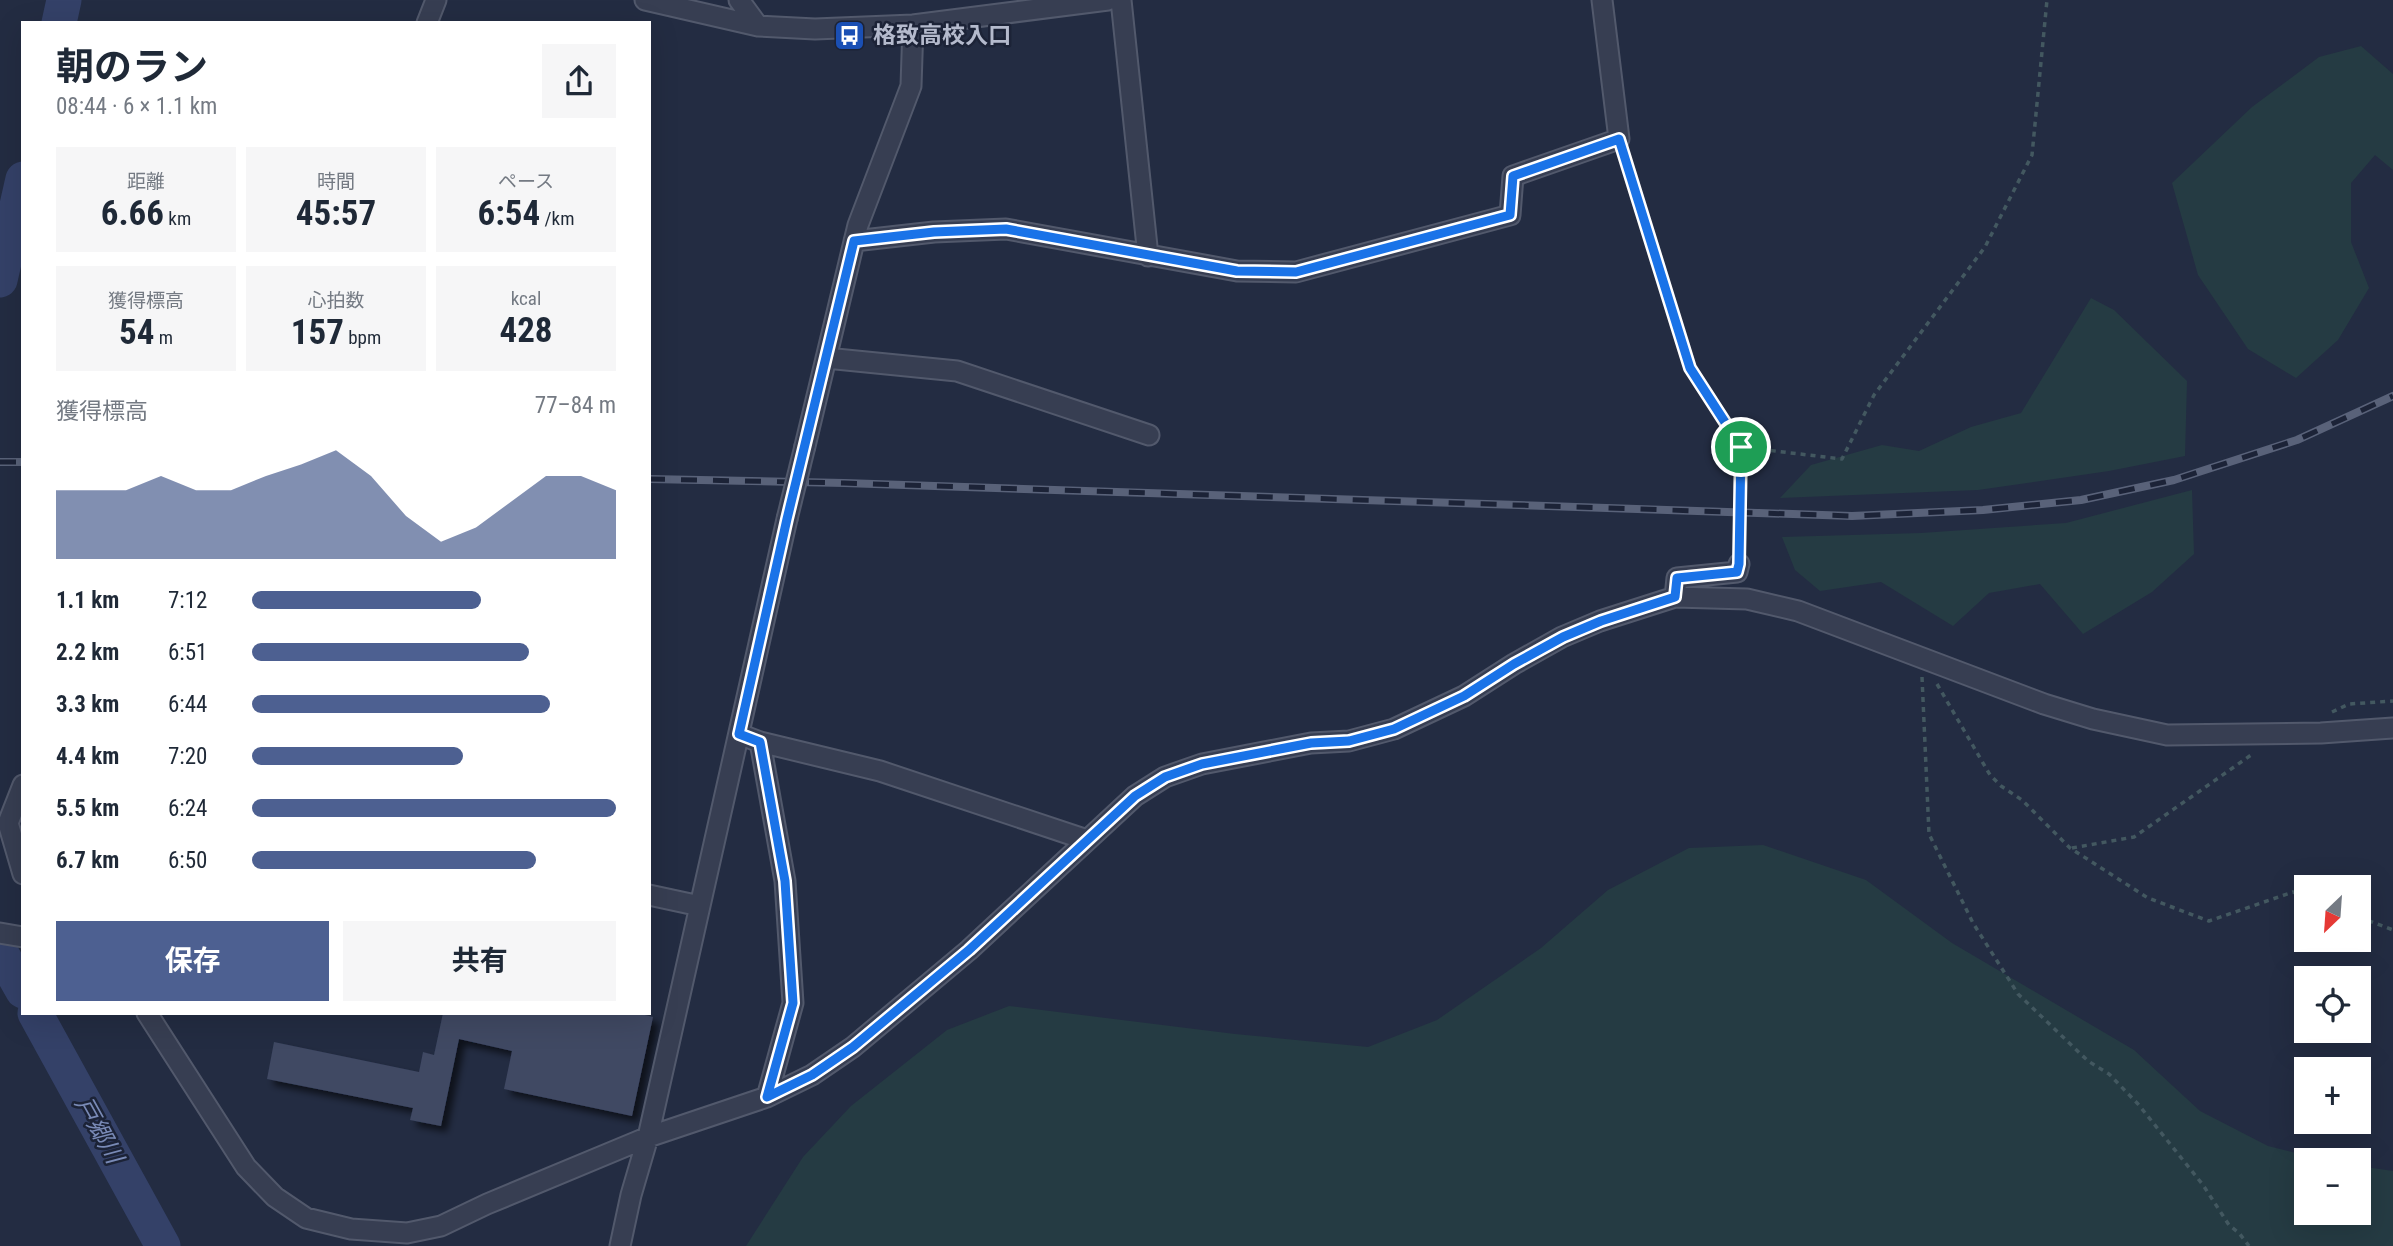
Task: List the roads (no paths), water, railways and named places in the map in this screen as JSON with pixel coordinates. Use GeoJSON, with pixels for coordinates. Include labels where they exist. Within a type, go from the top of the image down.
{"type":"FeatureCollection","features":[{"type":"Feature","properties":{"kind":"street"},"geometry":{"type":"LineString","coordinates":[[428,21],[436,0]]}},
{"type":"Feature","properties":{"kind":"street"},"geometry":{"type":"LineString","coordinates":[[645,0],[758,26],[815,29],[913,25],[1108,0]]}},
{"type":"Feature","properties":{"kind":"street"},"geometry":{"type":"LineString","coordinates":[[740,0],[758,26]]}},
{"type":"Feature","properties":{"kind":"street"},"geometry":{"type":"LineString","coordinates":[[1121,0],[1148,256]]}},
{"type":"Feature","properties":{"kind":"street"},"geometry":{"type":"LineString","coordinates":[[854,241],[934,232],[1006,229],[1237,271],[1296,272],[1510,215],[1513,176],[1619,139],[1601,0]]}},
{"type":"Feature","properties":{"kind":"street"},"geometry":{"type":"LineString","coordinates":[[620,1246],[648,1137],[787,519],[858,225],[911,86],[913,25]]}},
{"type":"Feature","properties":{"kind":"street"},"geometry":{"type":"LineString","coordinates":[[826,358],[957,371],[1149,435]]}},
{"type":"Feature","properties":{"kind":"street"},"geometry":{"type":"LineString","coordinates":[[1675,597],[1677,578],[1737,572],[1739,564]]}},
{"type":"Feature","properties":{"kind":"street"},"geometry":{"type":"LineString","coordinates":[[148,1015],[246,1167],[275,1197],[306,1217],[351,1229],[407,1233],[441,1226],[648,1137],[767,1097],[812,1075],[853,1047],[969,950],[1135,796],[1165,777],[1202,764],[1311,743],[1349,741],[1394,729],[1464,696],[1563,637],[1601,621],[1675,597],[1747,598],[1798,611],[2093,719],[2166,735],[2321,733],[2393,728]]}},
{"type":"Feature","properties":{"kind":"street"},"geometry":{"type":"LineString","coordinates":[[739,734],[760,742],[880,771],[1087,840]]}},
{"type":"Feature","properties":{"kind":"street"},"geometry":{"type":"LineString","coordinates":[[760,742],[785,881],[793,1003],[767,1097]]}},
{"type":"Feature","properties":{"kind":"street"},"geometry":{"type":"LineString","coordinates":[[21,790],[8,823],[21,867]]}},
{"type":"Feature","properties":{"kind":"street"},"geometry":{"type":"LineString","coordinates":[[651,895],[700,906]]}},
{"type":"Feature","properties":{"kind":"street"},"geometry":{"type":"LineString","coordinates":[[0,933],[21,937]]}},
{"type":"Feature","properties":{"kind":"waterway","name":"戸郷川"},"geometry":{"type":"LineString","coordinates":[[59,21],[64,0]]}},
{"type":"Feature","properties":{"kind":"waterway","name":"戸郷川"},"geometry":{"type":"LineString","coordinates":[[0,280],[21,188]]}},
{"type":"Feature","properties":{"kind":"waterway","name":"戸郷川"},"geometry":{"type":"LineString","coordinates":[[0,951],[21,988]]}},
{"type":"Feature","properties":{"kind":"waterway","name":"戸郷川"},"geometry":{"type":"LineString","coordinates":[[36,1015],[163,1246]]}},
{"type":"Feature","properties":{"kind":"railway"},"geometry":{"type":"LineString","coordinates":[[651,479],[1852,516],[1983,510],[2081,500],[2174,480],[2297,440],[2393,396]]}},
{"type":"Feature","properties":{"kind":"railway"},"geometry":{"type":"LineString","coordinates":[[0,462],[21,462]]}},
{"type":"Feature","properties":{"kind":"place","name":"格致高校入口"},"geometry":{"type":"Point","coordinates":[850,35]}}]}
